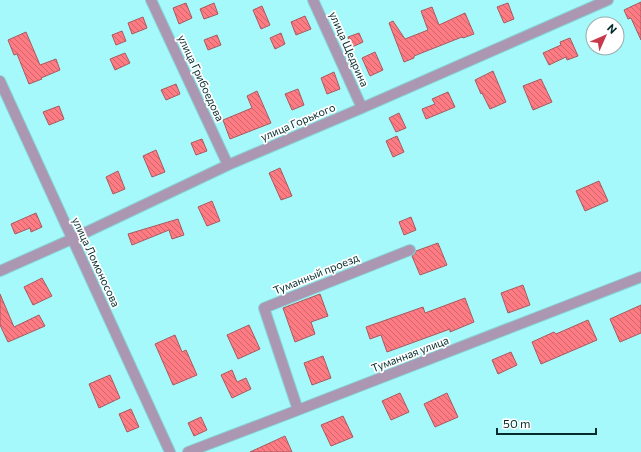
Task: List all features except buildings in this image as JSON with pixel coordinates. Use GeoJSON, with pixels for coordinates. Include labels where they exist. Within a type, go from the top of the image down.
{"type":"FeatureCollection","features":[{"type":"Feature","properties":{"kind":"street","name":"улица Грибоедова"},"geometry":{"type":"LineString","coordinates":[[152,0],[228,165]]}},
{"type":"Feature","properties":{"kind":"street","name":"улица Щедрина"},"geometry":{"type":"LineString","coordinates":[[314,0],[362,108]]}},
{"type":"Feature","properties":{"kind":"street","name":"улица Горького"},"geometry":{"type":"LineString","coordinates":[[0,271],[72,239],[228,165],[608,0]]}},
{"type":"Feature","properties":{"kind":"street","name":"улица Ломоносова"},"geometry":{"type":"LineString","coordinates":[[0,81],[170,452]]}},
{"type":"Feature","properties":{"kind":"street","name":"Туманный проезд"},"geometry":{"type":"LineString","coordinates":[[298,410],[264,308],[410,250]]}},
{"type":"Feature","properties":{"kind":"street","name":"Туманная улица"},"geometry":{"type":"LineString","coordinates":[[188,452],[641,277]]}}]}
